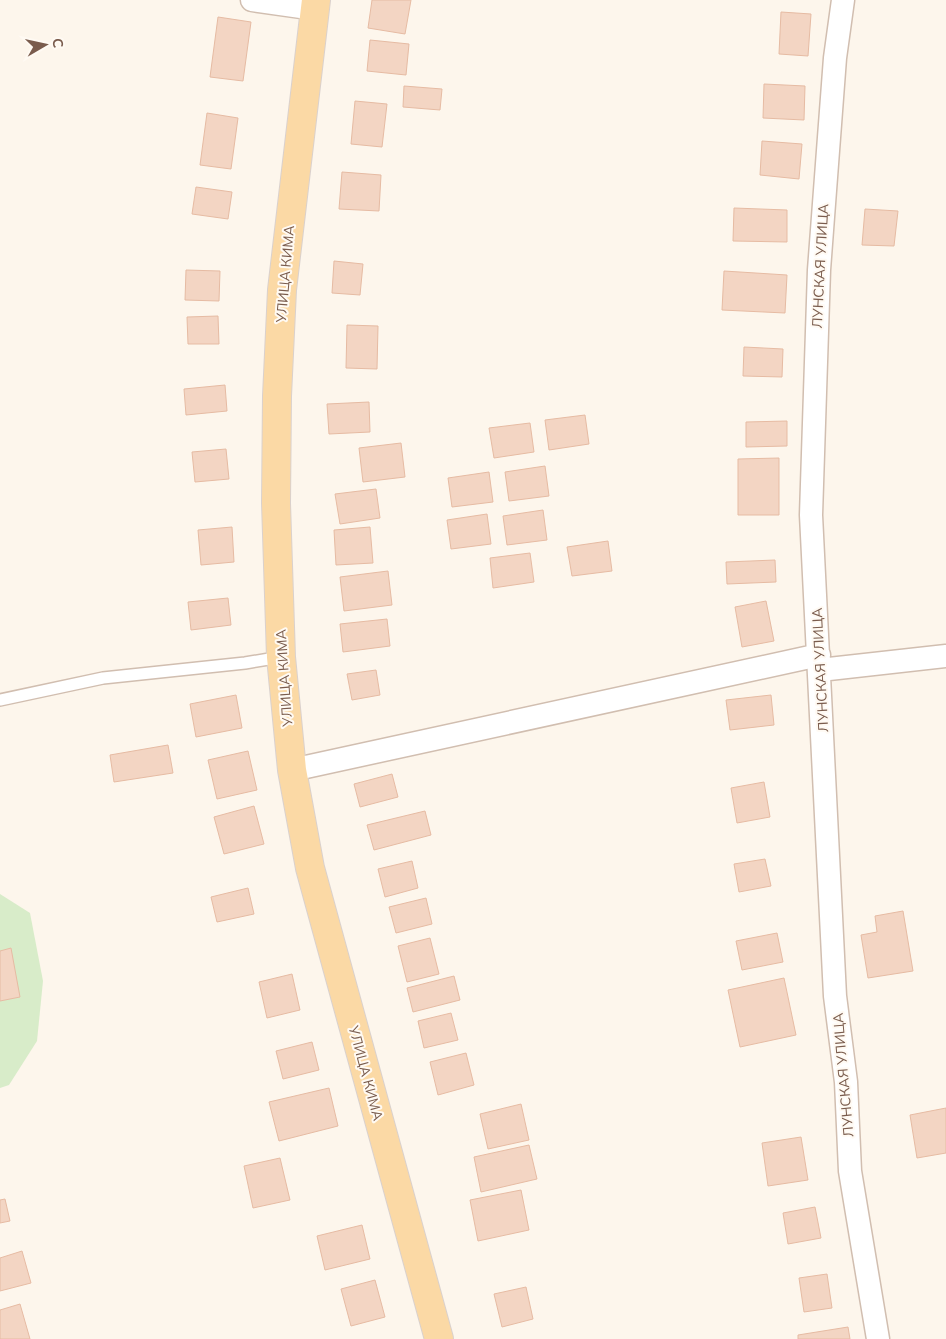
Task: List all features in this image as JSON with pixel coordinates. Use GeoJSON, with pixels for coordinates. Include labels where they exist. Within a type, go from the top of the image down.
{"type":"FeatureCollection","features":[{"type":"Feature","properties":{"kind":"main road","name":"УЛИЦА КИМА"},"geometry":{"type":"LineString","coordinates":[[316,5],[282,290],[276,493],[281,657],[292,770],[310,868],[439,1339]]}},
{"type":"Feature","properties":{"kind":"street"},"geometry":{"type":"LineString","coordinates":[[252,0],[316,5]]}},
{"type":"Feature","properties":{"kind":"street","name":"ЛУНСКАЯ УЛИЦА"},"geometry":{"type":"LineString","coordinates":[[843,0],[835,58],[818,280],[811,515],[820,662],[835,996],[846,1082],[850,1171],[878,1339]]}},
{"type":"Feature","properties":{"kind":"street"},"geometry":{"type":"LineString","coordinates":[[292,770],[820,662],[946,656]]}},
{"type":"Feature","properties":{"kind":"lane"},"geometry":{"type":"LineString","coordinates":[[0,700],[104,678],[245,663],[281,657]]}},
{"type":"Feature","properties":{"kind":"green space"},"geometry":{"type":"Polygon","coordinates":[[[0,894],[30,913],[43,981],[37,1041],[9,1085],[0,1088],[0,894]]]}},
{"type":"Feature","properties":{"kind":"building"},"geometry":{"type":"Polygon","coordinates":[[[372,0],[411,0],[405,34],[368,28],[372,0]]]}},
{"type":"Feature","properties":{"kind":"building"},"geometry":{"type":"Polygon","coordinates":[[[781,12],[811,14],[808,56],[779,54],[781,12]]]}},
{"type":"Feature","properties":{"kind":"building"},"geometry":{"type":"Polygon","coordinates":[[[218,17],[251,22],[243,81],[210,77],[218,17]]]}},
{"type":"Feature","properties":{"kind":"building"},"geometry":{"type":"Polygon","coordinates":[[[370,40],[409,44],[406,75],[367,71],[370,40]]]}},
{"type":"Feature","properties":{"kind":"building"},"geometry":{"type":"Polygon","coordinates":[[[764,84],[805,86],[804,120],[763,118],[764,84]]]}},
{"type":"Feature","properties":{"kind":"building"},"geometry":{"type":"Polygon","coordinates":[[[404,86],[442,89],[440,110],[403,107],[404,86]]]}},
{"type":"Feature","properties":{"kind":"building"},"geometry":{"type":"Polygon","coordinates":[[[355,101],[387,104],[382,147],[351,144],[355,101]]]}},
{"type":"Feature","properties":{"kind":"building"},"geometry":{"type":"Polygon","coordinates":[[[207,113],[238,118],[231,169],[200,165],[207,113]]]}},
{"type":"Feature","properties":{"kind":"building"},"geometry":{"type":"Polygon","coordinates":[[[762,141],[802,144],[799,179],[760,175],[762,141]]]}},
{"type":"Feature","properties":{"kind":"building"},"geometry":{"type":"Polygon","coordinates":[[[342,172],[381,175],[379,211],[339,209],[342,172]]]}},
{"type":"Feature","properties":{"kind":"building"},"geometry":{"type":"Polygon","coordinates":[[[196,187],[232,192],[228,219],[192,214],[196,187]]]}},
{"type":"Feature","properties":{"kind":"building"},"geometry":{"type":"Polygon","coordinates":[[[734,208],[787,210],[787,242],[733,241],[734,208]]]}},
{"type":"Feature","properties":{"kind":"building"},"geometry":{"type":"Polygon","coordinates":[[[865,209],[898,211],[894,246],[862,245],[865,209]]]}},
{"type":"Feature","properties":{"kind":"building"},"geometry":{"type":"Polygon","coordinates":[[[334,261],[363,264],[360,295],[332,293],[334,261]]]}},
{"type":"Feature","properties":{"kind":"building"},"geometry":{"type":"Polygon","coordinates":[[[186,270],[220,271],[219,301],[185,300],[186,270]]]}},
{"type":"Feature","properties":{"kind":"building"},"geometry":{"type":"Polygon","coordinates":[[[724,271],[787,275],[785,313],[722,310],[724,271]]]}},
{"type":"Feature","properties":{"kind":"building"},"geometry":{"type":"Polygon","coordinates":[[[218,316],[219,344],[188,344],[187,317],[218,316]]]}},
{"type":"Feature","properties":{"kind":"building"},"geometry":{"type":"Polygon","coordinates":[[[347,325],[378,326],[377,369],[346,368],[347,325]]]}},
{"type":"Feature","properties":{"kind":"building"},"geometry":{"type":"Polygon","coordinates":[[[744,347],[783,349],[782,377],[743,376],[744,347]]]}},
{"type":"Feature","properties":{"kind":"building"},"geometry":{"type":"Polygon","coordinates":[[[225,385],[227,411],[186,415],[184,389],[225,385]]]}},
{"type":"Feature","properties":{"kind":"building"},"geometry":{"type":"Polygon","coordinates":[[[369,402],[370,432],[329,434],[327,404],[369,402]]]}},
{"type":"Feature","properties":{"kind":"building"},"geometry":{"type":"Polygon","coordinates":[[[585,415],[589,444],[549,450],[545,420],[585,415]]]}},
{"type":"Feature","properties":{"kind":"building"},"geometry":{"type":"Polygon","coordinates":[[[787,421],[787,446],[746,447],[746,422],[787,421]]]}},
{"type":"Feature","properties":{"kind":"building"},"geometry":{"type":"Polygon","coordinates":[[[530,423],[534,452],[494,458],[489,428],[530,423]]]}},
{"type":"Feature","properties":{"kind":"building"},"geometry":{"type":"Polygon","coordinates":[[[401,443],[405,477],[363,482],[359,448],[401,443]]]}},
{"type":"Feature","properties":{"kind":"building"},"geometry":{"type":"Polygon","coordinates":[[[226,449],[229,479],[195,482],[192,452],[226,449]]]}},
{"type":"Feature","properties":{"kind":"building"},"geometry":{"type":"Polygon","coordinates":[[[779,458],[779,515],[738,515],[738,459],[779,458]]]}},
{"type":"Feature","properties":{"kind":"building"},"geometry":{"type":"Polygon","coordinates":[[[545,466],[549,496],[509,501],[505,472],[545,466]]]}},
{"type":"Feature","properties":{"kind":"building"},"geometry":{"type":"Polygon","coordinates":[[[489,472],[493,502],[452,507],[448,478],[489,472]]]}},
{"type":"Feature","properties":{"kind":"building"},"geometry":{"type":"Polygon","coordinates":[[[376,489],[380,518],[340,524],[335,494],[376,489]]]}},
{"type":"Feature","properties":{"kind":"building"},"geometry":{"type":"Polygon","coordinates":[[[543,510],[547,540],[507,545],[503,516],[543,510]]]}},
{"type":"Feature","properties":{"kind":"building"},"geometry":{"type":"Polygon","coordinates":[[[487,514],[491,544],[451,549],[447,520],[487,514]]]}},
{"type":"Feature","properties":{"kind":"building"},"geometry":{"type":"Polygon","coordinates":[[[232,527],[234,562],[201,565],[198,530],[232,527]]]}},
{"type":"Feature","properties":{"kind":"building"},"geometry":{"type":"Polygon","coordinates":[[[370,527],[373,563],[336,565],[334,530],[370,527]]]}},
{"type":"Feature","properties":{"kind":"building"},"geometry":{"type":"Polygon","coordinates":[[[608,541],[612,571],[572,576],[567,547],[608,541]]]}},
{"type":"Feature","properties":{"kind":"building"},"geometry":{"type":"Polygon","coordinates":[[[530,553],[534,582],[493,588],[490,558],[530,553]]]}},
{"type":"Feature","properties":{"kind":"building"},"geometry":{"type":"Polygon","coordinates":[[[775,560],[776,582],[727,584],[726,562],[775,560]]]}},
{"type":"Feature","properties":{"kind":"building"},"geometry":{"type":"Polygon","coordinates":[[[388,571],[392,605],[344,611],[340,577],[388,571]]]}},
{"type":"Feature","properties":{"kind":"building"},"geometry":{"type":"Polygon","coordinates":[[[228,598],[231,625],[191,630],[188,602],[228,598]]]}},
{"type":"Feature","properties":{"kind":"building"},"geometry":{"type":"Polygon","coordinates":[[[766,601],[774,641],[742,647],[735,607],[766,601]]]}},
{"type":"Feature","properties":{"kind":"building"},"geometry":{"type":"Polygon","coordinates":[[[387,619],[390,646],[343,652],[340,624],[387,619]]]}},
{"type":"Feature","properties":{"kind":"building"},"geometry":{"type":"Polygon","coordinates":[[[376,670],[380,695],[352,700],[347,674],[376,670]]]}},
{"type":"Feature","properties":{"kind":"building"},"geometry":{"type":"Polygon","coordinates":[[[236,695],[242,728],[196,737],[190,704],[236,695]]]}},
{"type":"Feature","properties":{"kind":"building"},"geometry":{"type":"Polygon","coordinates":[[[771,695],[774,725],[730,730],[726,700],[771,695]]]}},
{"type":"Feature","properties":{"kind":"building"},"geometry":{"type":"Polygon","coordinates":[[[168,745],[173,773],[114,782],[110,755],[168,745]]]}},
{"type":"Feature","properties":{"kind":"building"},"geometry":{"type":"Polygon","coordinates":[[[248,751],[257,790],[217,799],[208,760],[248,751]]]}},
{"type":"Feature","properties":{"kind":"building"},"geometry":{"type":"Polygon","coordinates":[[[392,774],[398,797],[360,807],[354,784],[392,774]]]}},
{"type":"Feature","properties":{"kind":"building"},"geometry":{"type":"Polygon","coordinates":[[[764,782],[770,817],[737,823],[731,788],[764,782]]]}},
{"type":"Feature","properties":{"kind":"building"},"geometry":{"type":"Polygon","coordinates":[[[254,806],[264,844],[224,854],[214,817],[254,806]]]}},
{"type":"Feature","properties":{"kind":"building"},"geometry":{"type":"Polygon","coordinates":[[[425,811],[431,835],[374,850],[367,825],[425,811]]]}},
{"type":"Feature","properties":{"kind":"building"},"geometry":{"type":"Polygon","coordinates":[[[765,859],[771,886],[739,892],[734,864],[765,859]]]}},
{"type":"Feature","properties":{"kind":"building"},"geometry":{"type":"Polygon","coordinates":[[[412,861],[418,888],[385,897],[378,869],[412,861]]]}},
{"type":"Feature","properties":{"kind":"building"},"geometry":{"type":"Polygon","coordinates":[[[248,888],[254,914],[217,922],[211,897],[248,888]]]}},
{"type":"Feature","properties":{"kind":"building"},"geometry":{"type":"Polygon","coordinates":[[[426,898],[432,924],[396,933],[389,907],[426,898]]]}},
{"type":"Feature","properties":{"kind":"building"},"geometry":{"type":"Polygon","coordinates":[[[903,911],[913,971],[868,978],[861,935],[877,932],[875,916],[903,911]]]}},
{"type":"Feature","properties":{"kind":"building"},"geometry":{"type":"Polygon","coordinates":[[[777,933],[783,962],[742,970],[736,941],[777,933]]]}},
{"type":"Feature","properties":{"kind":"building"},"geometry":{"type":"Polygon","coordinates":[[[430,938],[439,974],[407,982],[398,946],[430,938]]]}},
{"type":"Feature","properties":{"kind":"building"},"geometry":{"type":"Polygon","coordinates":[[[11,948],[20,997],[0,1001],[0,951],[11,948]]]}},
{"type":"Feature","properties":{"kind":"building"},"geometry":{"type":"Polygon","coordinates":[[[292,974],[300,1010],[267,1018],[259,982],[292,974]]]}},
{"type":"Feature","properties":{"kind":"building"},"geometry":{"type":"Polygon","coordinates":[[[454,976],[460,1000],[413,1012],[407,988],[454,976]]]}},
{"type":"Feature","properties":{"kind":"building"},"geometry":{"type":"Polygon","coordinates":[[[784,978],[796,1035],[740,1047],[728,990],[784,978]]]}},
{"type":"Feature","properties":{"kind":"building"},"geometry":{"type":"Polygon","coordinates":[[[451,1013],[458,1040],[424,1048],[418,1021],[451,1013]]]}},
{"type":"Feature","properties":{"kind":"building"},"geometry":{"type":"Polygon","coordinates":[[[312,1042],[319,1070],[283,1079],[276,1051],[312,1042]]]}},
{"type":"Feature","properties":{"kind":"building"},"geometry":{"type":"Polygon","coordinates":[[[466,1053],[474,1085],[438,1095],[430,1062],[466,1053]]]}},
{"type":"Feature","properties":{"kind":"building"},"geometry":{"type":"Polygon","coordinates":[[[329,1088],[338,1126],[279,1141],[269,1102],[329,1088]]]}},
{"type":"Feature","properties":{"kind":"building"},"geometry":{"type":"Polygon","coordinates":[[[521,1104],[529,1140],[488,1149],[480,1114],[521,1104]]]}},
{"type":"Feature","properties":{"kind":"building"},"geometry":{"type":"Polygon","coordinates":[[[946,1108],[946,1153],[917,1158],[910,1115],[946,1108]]]}},
{"type":"Feature","properties":{"kind":"building"},"geometry":{"type":"Polygon","coordinates":[[[801,1137],[808,1180],[768,1186],[762,1143],[801,1137]]]}},
{"type":"Feature","properties":{"kind":"building"},"geometry":{"type":"Polygon","coordinates":[[[529,1145],[537,1179],[481,1192],[474,1157],[529,1145]]]}},
{"type":"Feature","properties":{"kind":"building"},"geometry":{"type":"Polygon","coordinates":[[[280,1158],[290,1200],[253,1208],[244,1166],[280,1158]]]}},
{"type":"Feature","properties":{"kind":"building"},"geometry":{"type":"Polygon","coordinates":[[[521,1190],[529,1230],[478,1241],[470,1200],[521,1190]]]}},
{"type":"Feature","properties":{"kind":"building"},"geometry":{"type":"Polygon","coordinates":[[[5,1199],[10,1221],[0,1223],[0,1200],[5,1199]]]}},
{"type":"Feature","properties":{"kind":"building"},"geometry":{"type":"Polygon","coordinates":[[[815,1207],[821,1238],[788,1244],[783,1213],[815,1207]]]}},
{"type":"Feature","properties":{"kind":"building"},"geometry":{"type":"Polygon","coordinates":[[[362,1225],[370,1259],[325,1270],[317,1236],[362,1225]]]}},
{"type":"Feature","properties":{"kind":"building"},"geometry":{"type":"Polygon","coordinates":[[[22,1251],[31,1283],[0,1291],[0,1258],[22,1251]]]}},
{"type":"Feature","properties":{"kind":"building"},"geometry":{"type":"Polygon","coordinates":[[[827,1274],[832,1308],[804,1312],[799,1278],[827,1274]]]}},
{"type":"Feature","properties":{"kind":"building"},"geometry":{"type":"Polygon","coordinates":[[[375,1280],[385,1317],[351,1326],[341,1289],[375,1280]]]}},
{"type":"Feature","properties":{"kind":"building"},"geometry":{"type":"Polygon","coordinates":[[[526,1287],[533,1319],[502,1327],[494,1294],[526,1287]]]}},
{"type":"Feature","properties":{"kind":"building"},"geometry":{"type":"Polygon","coordinates":[[[20,1304],[30,1339],[0,1339],[0,1310],[20,1304]]]}},
{"type":"Feature","properties":{"kind":"building"},"geometry":{"type":"Polygon","coordinates":[[[848,1327],[850,1339],[798,1339],[798,1335],[848,1327]]]}}]}
